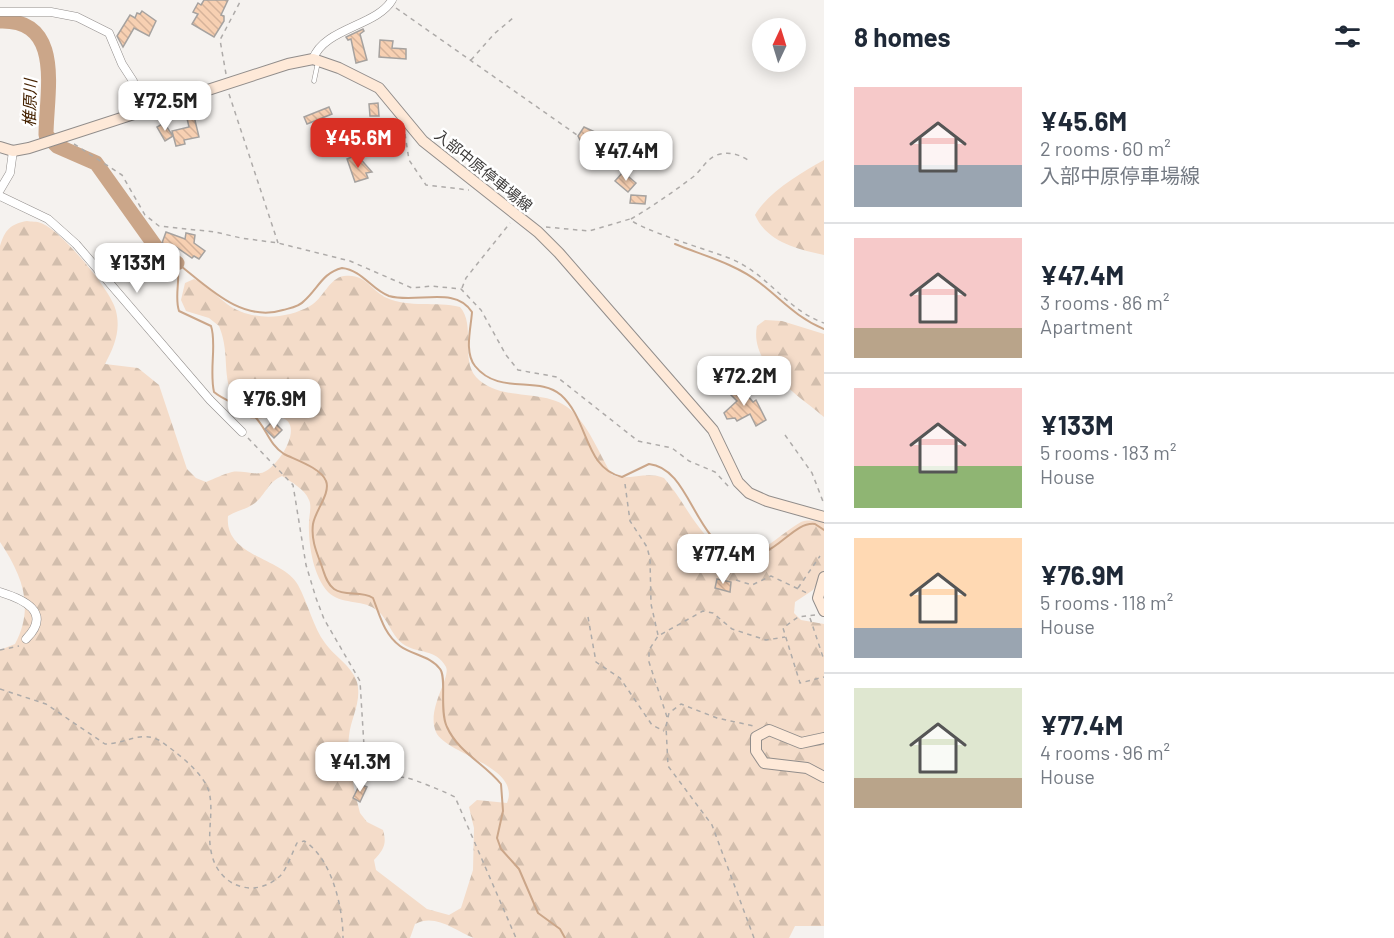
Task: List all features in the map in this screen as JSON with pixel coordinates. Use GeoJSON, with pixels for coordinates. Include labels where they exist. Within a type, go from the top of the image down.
{"type":"FeatureCollection","features":[{"type":"Feature","properties":{"kind":"main road"},"geometry":{"type":"LineString","coordinates":[[0,147],[13,151],[39,145],[288,64],[316,60]]}},
{"type":"Feature","properties":{"kind":"main road","name":"入部中原停車場線"},"geometry":{"type":"LineString","coordinates":[[316,60],[378,88],[423,141],[538,232],[693,405],[713,430],[742,486]]}},
{"type":"Feature","properties":{"kind":"main road"},"geometry":{"type":"LineString","coordinates":[[742,486],[767,501],[824,517]]}},
{"type":"Feature","properties":{"kind":"main road"},"geometry":{"type":"LineString","coordinates":[[824,577],[818,596],[824,611]]}},
{"type":"Feature","properties":{"kind":"main road"},"geometry":{"type":"LineString","coordinates":[[824,738],[801,743],[778,732],[762,732],[756,737],[754,744],[764,763],[807,768],[824,777]]}},
{"type":"Feature","properties":{"kind":"street"},"geometry":{"type":"LineString","coordinates":[[316,60],[316,50],[391,2]]}},
{"type":"Feature","properties":{"kind":"street"},"geometry":{"type":"LineString","coordinates":[[0,12],[51,12],[77,17],[109,33],[122,64],[133,81],[138,114]]}},
{"type":"Feature","properties":{"kind":"street"},"geometry":{"type":"LineString","coordinates":[[0,190],[10,173],[13,151]]}},
{"type":"Feature","properties":{"kind":"street"},"geometry":{"type":"LineString","coordinates":[[0,195],[48,219],[76,244],[210,400],[242,432]]}},
{"type":"Feature","properties":{"kind":"street"},"geometry":{"type":"LineString","coordinates":[[0,592],[24,600],[33,607],[36,620],[33,633],[26,639]]}},
{"type":"Feature","properties":{"kind":"lane"},"geometry":{"type":"LineString","coordinates":[[314,81],[316,60]]}},
{"type":"Feature","properties":{"kind":"path"},"geometry":{"type":"LineString","coordinates":[[241,0],[220,40],[227,84],[278,243]]}},
{"type":"Feature","properties":{"kind":"path"},"geometry":{"type":"LineString","coordinates":[[391,2],[577,135]]}},
{"type":"Feature","properties":{"kind":"path"},"geometry":{"type":"LineString","coordinates":[[471,60],[494,34],[513,18]]}},
{"type":"Feature","properties":{"kind":"path"},"geometry":{"type":"LineString","coordinates":[[409,123],[404,129],[409,160],[426,185],[470,191],[476,184]]}},
{"type":"Feature","properties":{"kind":"path"},"geometry":{"type":"LineString","coordinates":[[65,137],[122,175],[150,222],[159,226],[215,232],[278,243],[350,261],[412,288],[431,286],[461,289],[481,310],[506,355],[518,370],[557,377],[638,441],[672,448],[690,461],[715,472],[726,486],[736,490],[742,486]]}},
{"type":"Feature","properties":{"kind":"path"},"geometry":{"type":"LineString","coordinates":[[538,232],[554,225],[589,231],[630,219],[671,194],[700,171],[707,161],[718,155],[731,153],[748,160]]}},
{"type":"Feature","properties":{"kind":"path"},"geometry":{"type":"LineString","coordinates":[[461,289],[466,278],[516,215]]}},
{"type":"Feature","properties":{"kind":"path"},"geometry":{"type":"LineString","coordinates":[[630,219],[639,227],[670,236],[748,267],[766,279],[795,308],[824,323]]}},
{"type":"Feature","properties":{"kind":"path"},"geometry":{"type":"LineString","coordinates":[[242,432],[293,485],[306,565],[316,597],[324,619],[360,681],[365,762],[369,770],[378,775],[410,778],[455,797],[516,938]]}},
{"type":"Feature","properties":{"kind":"path"},"geometry":{"type":"LineString","coordinates":[[785,435],[813,473],[824,504]]}},
{"type":"Feature","properties":{"kind":"path"},"geometry":{"type":"LineString","coordinates":[[625,484],[630,521],[647,547],[650,559],[651,604],[658,636]]}},
{"type":"Feature","properties":{"kind":"path"},"geometry":{"type":"LineString","coordinates":[[798,589],[820,556]]}},
{"type":"Feature","properties":{"kind":"path"},"geometry":{"type":"LineString","coordinates":[[736,580],[752,585],[771,576],[818,596]]}},
{"type":"Feature","properties":{"kind":"path"},"geometry":{"type":"LineString","coordinates":[[668,717],[649,662],[649,650],[658,636],[703,611],[713,613],[732,629],[766,640],[785,638]]}},
{"type":"Feature","properties":{"kind":"path"},"geometry":{"type":"LineString","coordinates":[[588,617],[596,662],[620,678],[652,725],[660,731],[666,731]]}},
{"type":"Feature","properties":{"kind":"path"},"geometry":{"type":"LineString","coordinates":[[824,660],[809,617],[798,617],[783,627],[800,683],[824,677]]}},
{"type":"Feature","properties":{"kind":"path"},"geometry":{"type":"LineString","coordinates":[[0,650],[21,645],[26,639]]}},
{"type":"Feature","properties":{"kind":"path"},"geometry":{"type":"LineString","coordinates":[[0,688],[46,704],[105,744],[116,744],[135,736],[148,736],[161,742],[203,779],[209,792],[211,852],[219,870],[229,882],[243,888],[256,889],[281,875],[297,843],[304,842],[315,848],[331,880],[343,920],[343,938]]}},
{"type":"Feature","properties":{"kind":"path"},"geometry":{"type":"LineString","coordinates":[[754,938],[712,825],[668,766],[666,731],[668,717],[675,707],[681,704],[717,718],[754,726],[762,732]]}},
{"type":"Feature","properties":{"kind":"green space"},"geometry":{"type":"Polygon","coordinates":[[[824,160],[824,255],[793,247],[775,238],[760,224],[755,215],[776,191],[824,160]]]}},
{"type":"Feature","properties":{"kind":"green space"},"geometry":{"type":"Polygon","coordinates":[[[21,222],[38,222],[50,228],[96,276],[112,302],[118,325],[116,339],[105,364],[138,368],[159,385],[187,469],[196,478],[206,482],[232,472],[264,472],[277,462],[283,453],[291,435],[291,427],[287,421],[279,417],[251,419],[240,407],[232,395],[229,384],[219,326],[209,318],[186,311],[181,300],[185,283],[194,279],[236,310],[268,317],[300,311],[315,303],[334,281],[344,276],[351,276],[358,277],[381,295],[395,301],[460,307],[467,323],[471,370],[476,377],[486,385],[498,390],[551,399],[563,404],[585,426],[612,475],[624,477],[651,475],[664,478],[701,529],[715,544],[727,552],[739,555],[750,554],[761,550],[801,522],[809,520],[824,522],[824,571],[813,590],[795,602],[794,613],[801,620],[824,624],[824,926],[795,926],[789,938],[474,938],[445,924],[423,921],[415,924],[410,938],[0,938],[0,650],[15,644],[21,630],[25,604],[20,579],[0,542],[0,246],[9,229],[21,222]],[[282,476],[270,485],[255,503],[228,516],[229,530],[244,548],[280,568],[298,585],[321,637],[355,676],[358,696],[348,744],[350,764],[360,813],[367,822],[383,830],[385,843],[374,860],[376,870],[427,909],[449,915],[461,908],[473,870],[474,828],[469,807],[477,800],[507,803],[509,790],[494,770],[442,740],[436,732],[434,714],[447,672],[442,661],[432,654],[403,644],[383,616],[375,609],[364,604],[339,599],[328,592],[315,568],[311,549],[310,502],[301,489],[282,476]]]}},
{"type":"Feature","properties":{"kind":"green space"},"geometry":{"type":"Polygon","coordinates":[[[765,320],[782,321],[824,334],[824,417],[789,389],[760,354],[757,326],[765,320]]]}},
{"type":"Feature","properties":{"kind":"building"},"geometry":{"type":"Polygon","coordinates":[[[204,0],[228,0],[221,15],[224,16],[224,21],[214,37],[192,24],[198,14],[193,12],[198,3],[201,5],[204,0]]]}},
{"type":"Feature","properties":{"kind":"building"},"geometry":{"type":"Polygon","coordinates":[[[142,11],[156,21],[149,36],[134,28],[123,47],[117,36],[130,15],[135,18],[137,13],[140,14],[142,11]]]}},
{"type":"Feature","properties":{"kind":"building"},"geometry":{"type":"Polygon","coordinates":[[[363,29],[364,31],[360,34],[367,60],[356,63],[351,39],[348,40],[346,37],[363,29]]]}},
{"type":"Feature","properties":{"kind":"building"},"geometry":{"type":"Polygon","coordinates":[[[380,40],[393,41],[392,48],[406,49],[406,59],[379,57],[380,40]]]}},
{"type":"Feature","properties":{"kind":"building"},"geometry":{"type":"Polygon","coordinates":[[[378,103],[379,116],[370,116],[369,104],[378,103]]]}},
{"type":"Feature","properties":{"kind":"building"},"geometry":{"type":"Polygon","coordinates":[[[329,107],[332,114],[307,124],[304,117],[329,107]]]}},
{"type":"Feature","properties":{"kind":"building"},"geometry":{"type":"Polygon","coordinates":[[[193,112],[199,137],[184,140],[185,144],[176,146],[172,131],[189,127],[186,114],[193,112]]]}},
{"type":"Feature","properties":{"kind":"building"},"geometry":{"type":"Polygon","coordinates":[[[164,123],[173,136],[165,141],[157,127],[164,123]]]}},
{"type":"Feature","properties":{"kind":"building"},"geometry":{"type":"Polygon","coordinates":[[[584,127],[619,143],[605,168],[584,157],[587,154],[578,136],[584,127]]]}},
{"type":"Feature","properties":{"kind":"building"},"geometry":{"type":"Polygon","coordinates":[[[357,155],[372,172],[366,173],[368,178],[355,182],[347,159],[357,155]]]}},
{"type":"Feature","properties":{"kind":"building"},"geometry":{"type":"Polygon","coordinates":[[[623,172],[636,183],[628,192],[615,181],[623,172]]]}},
{"type":"Feature","properties":{"kind":"building"},"geometry":{"type":"Polygon","coordinates":[[[631,195],[646,196],[645,204],[630,203],[631,195]]]}},
{"type":"Feature","properties":{"kind":"building"},"geometry":{"type":"Polygon","coordinates":[[[166,232],[185,239],[186,233],[195,235],[194,243],[205,251],[199,259],[194,256],[192,258],[176,247],[175,250],[167,248],[168,245],[162,243],[166,232]]]}},
{"type":"Feature","properties":{"kind":"building"},"geometry":{"type":"Polygon","coordinates":[[[737,383],[753,402],[756,400],[766,420],[756,426],[750,414],[737,421],[735,418],[727,419],[724,413],[737,401],[728,392],[737,383]]]}},
{"type":"Feature","properties":{"kind":"building"},"geometry":{"type":"Polygon","coordinates":[[[273,421],[282,430],[274,438],[265,429],[273,421]]]}},
{"type":"Feature","properties":{"kind":"building"},"geometry":{"type":"Polygon","coordinates":[[[717,579],[731,582],[730,592],[715,588],[717,579]]]}},
{"type":"Feature","properties":{"kind":"building"},"geometry":{"type":"Polygon","coordinates":[[[360,784],[367,787],[360,802],[353,798],[360,784]]]}},
{"type":"Feature","properties":{"kind":"waterway","name":"椎原川"},"geometry":{"type":"LineString","coordinates":[[0,21],[21,24],[35,32],[43,45],[49,80],[46,135],[57,146],[96,163],[161,254],[177,263]]}},
{"type":"Feature","properties":{"kind":"waterway"},"geometry":{"type":"LineString","coordinates":[[675,244],[719,260],[751,276],[798,314],[824,329]]}},
{"type":"Feature","properties":{"kind":"waterway"},"geometry":{"type":"LineString","coordinates":[[177,263],[179,311],[211,326],[214,392],[253,415],[284,454],[314,468],[323,476],[327,486],[325,496],[314,519],[313,535],[327,581],[338,591],[363,594],[373,598],[390,636],[400,646],[427,658],[440,669],[447,727],[458,744],[501,784],[503,811],[497,838],[501,849],[519,869],[538,913],[560,929],[565,938]]}},
{"type":"Feature","properties":{"kind":"waterway"},"geometry":{"type":"LineString","coordinates":[[177,263],[226,300],[239,307],[268,313],[302,303],[325,277],[342,268],[355,272],[389,296],[456,299],[472,312],[469,340],[470,354],[475,366],[495,380],[541,386],[561,395],[577,417],[593,454],[610,472],[622,477],[649,464],[663,469],[674,478],[701,521],[723,547],[737,554],[750,556],[771,549],[806,525],[815,524],[824,530]]}}]}
